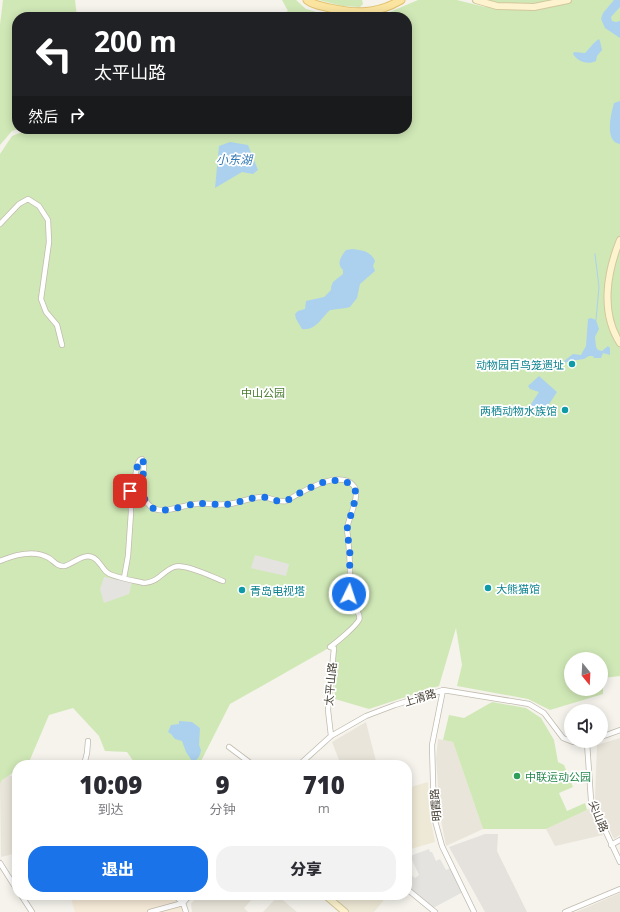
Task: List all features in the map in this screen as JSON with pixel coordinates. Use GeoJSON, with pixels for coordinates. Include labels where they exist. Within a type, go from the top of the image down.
{"type":"FeatureCollection","features":[{"type":"Feature","properties":{"kind":"main road"},"geometry":{"type":"LineString","coordinates":[[306,0],[318,5],[346,12],[370,12],[402,0]]}},
{"type":"Feature","properties":{"kind":"street"},"geometry":{"type":"LineString","coordinates":[[476,0],[497,6],[534,7],[568,0]]}},
{"type":"Feature","properties":{"kind":"street"},"geometry":{"type":"LineString","coordinates":[[0,224],[19,204],[28,199],[39,206],[48,220],[49,242],[41,299],[46,312],[58,325],[62,345]]}},
{"type":"Feature","properties":{"kind":"street"},"geometry":{"type":"LineString","coordinates":[[620,240],[612,263],[608,285],[610,322],[620,343]]}},
{"type":"Feature","properties":{"kind":"street","name":"太平山路"},"geometry":{"type":"LineString","coordinates":[[124,578],[128,556],[131,512],[130,491],[138,463],[142,459],[144,463],[142,493],[151,506],[157,510],[195,504],[229,504],[262,497],[280,502],[286,501],[326,481],[340,480],[353,485],[356,493],[347,529],[350,554],[349,594],[352,604],[360,617],[353,627],[330,647],[334,648],[328,710],[331,736]]}},
{"type":"Feature","properties":{"kind":"street"},"geometry":{"type":"LineString","coordinates":[[0,561],[14,556],[32,554],[44,556],[57,565],[65,566],[84,556],[90,556],[95,558],[104,571],[109,574],[149,583],[157,580],[176,566],[185,567],[223,581]]}},
{"type":"Feature","properties":{"kind":"street","name":"上清路"},"geometry":{"type":"LineString","coordinates":[[305,760],[331,736],[366,716],[443,690],[529,704],[544,713],[564,738]]}},
{"type":"Feature","properties":{"kind":"street","name":"明霞路"},"geometry":{"type":"LineString","coordinates":[[443,690],[432,745],[434,817],[442,846],[474,912]]}},
{"type":"Feature","properties":{"kind":"street"},"geometry":{"type":"LineString","coordinates":[[608,734],[620,730]]}},
{"type":"Feature","properties":{"kind":"street"},"geometry":{"type":"LineString","coordinates":[[85,760],[88,741]]}},
{"type":"Feature","properties":{"kind":"street"},"geometry":{"type":"LineString","coordinates":[[229,747],[246,760]]}},
{"type":"Feature","properties":{"kind":"street","name":"尖山路"},"geometry":{"type":"LineString","coordinates":[[589,748],[591,800],[620,862]]}},
{"type":"Feature","properties":{"kind":"street"},"geometry":{"type":"LineString","coordinates":[[611,845],[620,840]]}},
{"type":"Feature","properties":{"kind":"street"},"geometry":{"type":"LineString","coordinates":[[0,862],[12,881]]}},
{"type":"Feature","properties":{"kind":"street"},"geometry":{"type":"LineString","coordinates":[[565,912],[620,888]]}},
{"type":"Feature","properties":{"kind":"street"},"geometry":{"type":"LineString","coordinates":[[412,893],[435,912]]}},
{"type":"Feature","properties":{"kind":"street"},"geometry":{"type":"LineString","coordinates":[[24,900],[32,912]]}},
{"type":"Feature","properties":{"kind":"street"},"geometry":{"type":"LineString","coordinates":[[180,900],[183,903],[186,912]]}},
{"type":"Feature","properties":{"kind":"street"},"geometry":{"type":"LineString","coordinates":[[150,912],[183,903],[186,900]]}},
{"type":"Feature","properties":{"kind":"street"},"geometry":{"type":"LineString","coordinates":[[329,900],[338,910],[345,912]]}},
{"type":"Feature","properties":{"kind":"street"},"geometry":{"type":"LineString","coordinates":[[426,912],[429,907]]}},
{"type":"Feature","properties":{"kind":"shaded area"},"geometry":{"type":"Polygon","coordinates":[[[255,555],[289,564],[286,576],[251,568],[255,555]]]}},
{"type":"Feature","properties":{"kind":"shaded area"},"geometry":{"type":"Polygon","coordinates":[[[104,577],[132,582],[129,594],[104,603],[100,589],[104,577]]]}},
{"type":"Feature","properties":{"kind":"shaded area"},"geometry":{"type":"Polygon","coordinates":[[[366,722],[376,760],[339,760],[332,742],[366,722]]]}},
{"type":"Feature","properties":{"kind":"shaded area"},"geometry":{"type":"Polygon","coordinates":[[[620,738],[620,835],[614,839],[595,798],[597,748],[608,748],[608,742],[620,738]]]}},
{"type":"Feature","properties":{"kind":"shaded area"},"geometry":{"type":"Polygon","coordinates":[[[438,739],[453,742],[483,829],[446,846],[440,815],[436,758],[438,739]]]}},
{"type":"Feature","properties":{"kind":"shaded area"},"geometry":{"type":"Polygon","coordinates":[[[9,775],[12,776],[12,854],[1,857],[0,784],[2,780],[9,775]]]}},
{"type":"Feature","properties":{"kind":"shaded area"},"geometry":{"type":"Polygon","coordinates":[[[428,782],[430,816],[435,842],[412,849],[412,787],[428,782]]]}},
{"type":"Feature","properties":{"kind":"shaded area"},"geometry":{"type":"Polygon","coordinates":[[[589,809],[603,835],[555,846],[546,829],[589,809]]]}},
{"type":"Feature","properties":{"kind":"shaded area"},"geometry":{"type":"Polygon","coordinates":[[[485,834],[498,834],[497,851],[527,912],[485,912],[449,847],[485,834]]]}},
{"type":"Feature","properties":{"kind":"shaded area"},"geometry":{"type":"Polygon","coordinates":[[[429,849],[436,861],[440,859],[446,870],[451,868],[463,892],[433,908],[412,891],[412,875],[415,878],[419,875],[412,860],[412,855],[429,849]]]}},
{"type":"Feature","properties":{"kind":"shaded area"},"geometry":{"type":"Polygon","coordinates":[[[620,893],[620,912],[576,912],[620,893]]]}},
{"type":"Feature","properties":{"kind":"shaded area"},"geometry":{"type":"Polygon","coordinates":[[[71,900],[175,900],[181,905],[183,912],[75,912],[71,900]]]}},
{"type":"Feature","properties":{"kind":"shaded area"},"geometry":{"type":"Polygon","coordinates":[[[194,900],[251,900],[244,908],[248,912],[192,912],[191,904],[194,900]]]}},
{"type":"Feature","properties":{"kind":"shaded area"},"geometry":{"type":"Polygon","coordinates":[[[274,900],[283,900],[297,912],[263,912],[274,900]]]}},
{"type":"Feature","properties":{"kind":"shaded area"},"geometry":{"type":"Polygon","coordinates":[[[336,900],[384,900],[374,912],[350,912],[336,900]]]}},
{"type":"Feature","properties":{"kind":"green space"},"geometry":{"type":"Polygon","coordinates":[[[3,0],[75,0],[76,12],[12,12],[12,131],[0,145],[0,25],[3,0]]]}},
{"type":"Feature","properties":{"kind":"green space"},"geometry":{"type":"Polygon","coordinates":[[[282,0],[296,0],[306,9],[316,12],[286,12],[288,11],[282,0]]]}},
{"type":"Feature","properties":{"kind":"green space"},"geometry":{"type":"Polygon","coordinates":[[[319,0],[362,0],[363,4],[360,7],[342,6],[319,0]]]}},
{"type":"Feature","properties":{"kind":"green space","name":"中山公园"},"geometry":{"type":"Polygon","coordinates":[[[418,0],[457,0],[485,7],[534,7],[568,0],[620,0],[620,335],[617,337],[620,341],[620,676],[608,677],[608,652],[564,652],[564,696],[596,696],[570,704],[564,704],[564,706],[550,710],[528,699],[457,686],[462,665],[456,628],[439,686],[369,709],[335,699],[334,645],[230,704],[202,760],[133,760],[127,752],[105,751],[99,736],[73,708],[49,715],[30,760],[12,760],[12,773],[2,780],[0,784],[0,154],[12,136],[17,134],[412,134],[412,12],[390,12],[418,0]]]}},
{"type":"Feature","properties":{"kind":"green space"},"geometry":{"type":"Polygon","coordinates":[[[484,0],[561,0],[512,5],[493,3],[484,0]]]}},
{"type":"Feature","properties":{"kind":"green space","name":"中联运动公园"},"geometry":{"type":"Polygon","coordinates":[[[492,702],[526,708],[541,718],[554,740],[558,762],[564,765],[573,787],[559,793],[567,811],[585,803],[587,810],[546,829],[483,829],[453,742],[443,740],[449,715],[464,718],[492,702]]]}},
{"type":"Feature","properties":{"kind":"water"},"geometry":{"type":"Polygon","coordinates":[[[614,0],[620,0],[620,7],[611,17],[612,21],[620,21],[620,38],[605,28],[601,19],[603,13],[614,0]]]}},
{"type":"Feature","properties":{"kind":"water"},"geometry":{"type":"Polygon","coordinates":[[[599,39],[602,50],[597,56],[596,61],[590,63],[583,62],[573,54],[574,52],[585,53],[599,39]]]}},
{"type":"Feature","properties":{"kind":"water"},"geometry":{"type":"Polygon","coordinates":[[[620,101],[620,144],[615,142],[612,138],[610,127],[614,103],[620,101]]]}},
{"type":"Feature","properties":{"kind":"water","name":"小东湖"},"geometry":{"type":"Polygon","coordinates":[[[230,142],[248,145],[258,170],[253,174],[242,172],[215,188],[219,146],[230,142]]]}},
{"type":"Feature","properties":{"kind":"water"},"geometry":{"type":"Polygon","coordinates":[[[352,249],[371,255],[375,261],[373,266],[375,271],[360,284],[357,298],[350,307],[330,310],[315,326],[302,329],[296,319],[295,314],[298,311],[305,309],[306,301],[324,297],[331,290],[333,282],[343,274],[343,270],[340,265],[341,257],[346,250],[352,249]]]}},
{"type":"Feature","properties":{"kind":"water"},"geometry":{"type":"Polygon","coordinates":[[[591,318],[596,320],[599,329],[595,337],[596,347],[598,350],[602,351],[608,346],[610,348],[610,355],[603,353],[601,358],[589,356],[584,359],[571,360],[565,363],[564,361],[573,354],[581,355],[586,346],[588,319],[591,318]]]}},
{"type":"Feature","properties":{"kind":"water"},"geometry":{"type":"Polygon","coordinates":[[[539,376],[557,392],[546,409],[540,409],[526,414],[525,413],[539,392],[530,389],[528,386],[539,376]]]}},
{"type":"Feature","properties":{"kind":"water"},"geometry":{"type":"Polygon","coordinates":[[[179,721],[192,722],[200,728],[199,745],[201,750],[196,760],[191,760],[186,752],[182,741],[175,739],[168,732],[171,725],[179,724],[179,721]]]}},
{"type":"Feature","properties":{"kind":"waterway"},"geometry":{"type":"LineString","coordinates":[[595,254],[599,287],[596,320]]}},
{"type":"Feature","properties":{"kind":"place","name":"动物园百鸟笼遗址"},"geometry":{"type":"Point","coordinates":[572,364]}},
{"type":"Feature","properties":{"kind":"place","name":"两栖动物水族馆"},"geometry":{"type":"Point","coordinates":[565,410]}},
{"type":"Feature","properties":{"kind":"place","name":"大熊猫馆"},"geometry":{"type":"Point","coordinates":[488,588]}},
{"type":"Feature","properties":{"kind":"place","name":"青岛电视塔"},"geometry":{"type":"Point","coordinates":[242,590]}},
{"type":"Feature","properties":{"kind":"place","name":"中联运动公园"},"geometry":{"type":"Point","coordinates":[517,776]}},
{"type":"Feature","properties":{"kind":"route"},"geometry":{"type":"LineString","coordinates":[[130,491],[138,463],[142,459],[144,463],[142,493],[151,506],[157,510],[206,503],[222,505],[262,497],[280,502],[286,501],[297,494],[326,481],[340,480],[348,482],[353,485],[356,493],[347,529],[350,554],[349,594]]}}]}
